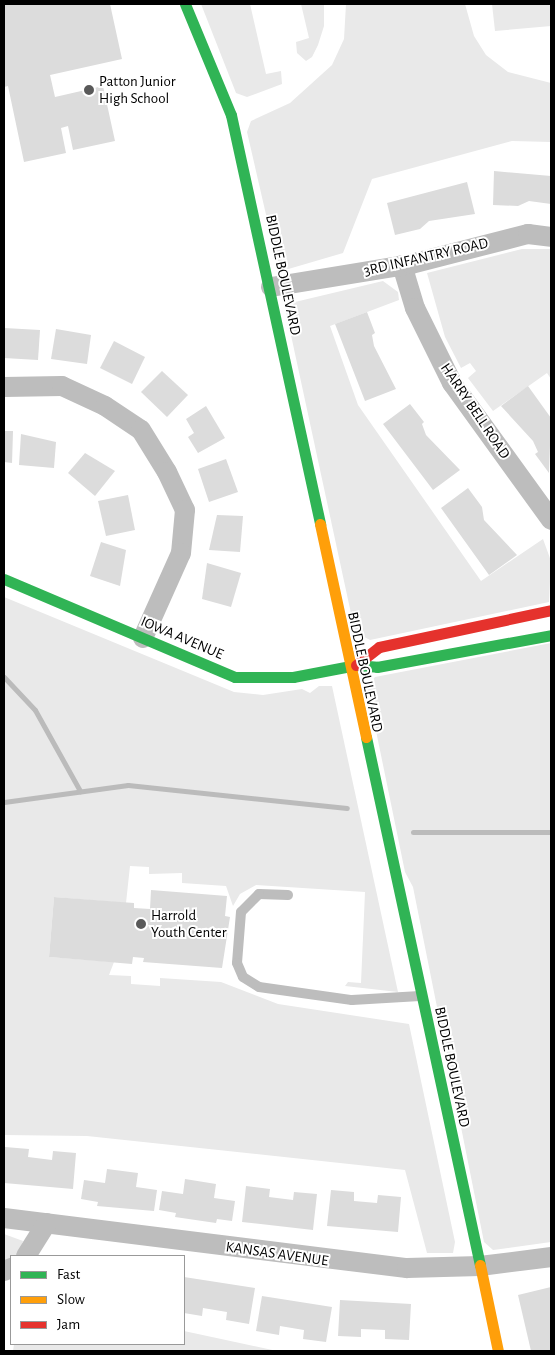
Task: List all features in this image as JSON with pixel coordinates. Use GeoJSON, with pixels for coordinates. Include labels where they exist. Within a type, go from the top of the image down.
{"type":"FeatureCollection","features":[{"type":"Feature","properties":{"kind":"street","name":"BIDDLE BOULEVARD"},"geometry":{"type":"LineString","coordinates":[[186,4],[234,125],[271,287],[498,1351]]}},
{"type":"Feature","properties":{"kind":"street","name":"3RD INFANTRY ROAD"},"geometry":{"type":"LineString","coordinates":[[271,287],[402,266],[528,234],[551,236]]}},
{"type":"Feature","properties":{"kind":"street","name":"HARRY BELL ROAD"},"geometry":{"type":"LineString","coordinates":[[402,266],[415,308],[452,382],[551,520]]}},
{"type":"Feature","properties":{"kind":"street"},"geometry":{"type":"LineString","coordinates":[[4,387],[62,386],[105,406],[141,430],[167,472],[185,510],[181,553],[143,638]]}},
{"type":"Feature","properties":{"kind":"street","name":"IOWA AVENUE"},"geometry":{"type":"LineString","coordinates":[[4,580],[235,677],[293,676],[352,666],[377,667],[551,635]]}},
{"type":"Feature","properties":{"kind":"street","name":"IOWA AVENUE"},"geometry":{"type":"LineString","coordinates":[[352,666],[378,647],[551,610]]}},
{"type":"Feature","properties":{"kind":"street","name":"KANSAS AVENUE"},"geometry":{"type":"LineString","coordinates":[[4,1218],[47,1222],[346,1264],[407,1268],[480,1266],[551,1257]]}},
{"type":"Feature","properties":{"kind":"street"},"geometry":{"type":"LineString","coordinates":[[27,1255],[47,1222]]}},
{"type":"Feature","properties":{"kind":"lane"},"geometry":{"type":"LineString","coordinates":[[288,895],[260,894],[241,912],[237,963],[244,977],[259,988],[352,1000],[422,996]]}},
{"type":"Feature","properties":{"kind":"shaded area"},"geometry":{"type":"Polygon","coordinates":[[[201,4],[250,4],[266,74],[281,71],[282,84],[247,97],[236,93],[201,4]]]}},
{"type":"Feature","properties":{"kind":"shaded area"},"geometry":{"type":"Polygon","coordinates":[[[301,4],[324,4],[324,26],[318,45],[312,57],[306,61],[297,53],[296,42],[309,38],[301,4]]]}},
{"type":"Feature","properties":{"kind":"shaded area"},"geometry":{"type":"Polygon","coordinates":[[[346,4],[465,4],[474,36],[486,55],[508,72],[551,83],[551,142],[512,141],[372,179],[343,253],[285,270],[276,258],[247,132],[251,121],[290,103],[332,65],[344,39],[346,4]]]}},
{"type":"Feature","properties":{"kind":"shaded area"},"geometry":{"type":"Polygon","coordinates":[[[492,4],[551,4],[551,26],[495,31],[492,4]]]}},
{"type":"Feature","properties":{"kind":"shaded area"},"geometry":{"type":"Polygon","coordinates":[[[522,249],[551,249],[551,379],[547,373],[493,411],[468,378],[476,371],[470,363],[461,368],[445,337],[427,273],[522,249]]]}},
{"type":"Feature","properties":{"kind":"shaded area"},"geometry":{"type":"Polygon","coordinates":[[[383,281],[398,292],[399,300],[330,326],[358,405],[481,581],[543,539],[551,561],[549,602],[370,640],[355,632],[286,312],[295,302],[383,281]]]}},
{"type":"Feature","properties":{"kind":"shaded area"},"geometry":{"type":"Polygon","coordinates":[[[4,597],[234,692],[263,695],[302,689],[310,693],[319,686],[332,686],[398,992],[345,986],[348,982],[361,983],[365,892],[256,885],[240,894],[233,906],[226,886],[182,883],[182,873],[149,874],[149,867],[130,866],[126,903],[54,897],[49,957],[114,962],[109,975],[131,976],[131,984],[160,986],[160,978],[221,982],[278,1004],[409,1024],[455,1242],[453,1253],[427,1253],[405,1170],[87,1136],[4,1135],[4,597]]]}},
{"type":"Feature","properties":{"kind":"shaded area"},"geometry":{"type":"Polygon","coordinates":[[[551,643],[551,1242],[493,1250],[484,1242],[413,887],[405,872],[367,687],[375,677],[551,643]]]}},
{"type":"Feature","properties":{"kind":"shaded area"},"geometry":{"type":"Polygon","coordinates":[[[4,1234],[23,1241],[19,1254],[10,1255],[10,1259],[4,1262],[4,1234]]]}},
{"type":"Feature","properties":{"kind":"shaded area"},"geometry":{"type":"Polygon","coordinates":[[[185,1331],[277,1351],[13,1351],[14,1345],[185,1345],[185,1331]]]}},
{"type":"Feature","properties":{"kind":"building"},"geometry":{"type":"Polygon","coordinates":[[[4,4],[110,4],[122,59],[50,75],[55,97],[103,86],[115,141],[73,150],[68,126],[61,128],[66,153],[24,162],[8,86],[4,87],[4,4]]]}},
{"type":"Feature","properties":{"kind":"building"},"geometry":{"type":"Polygon","coordinates":[[[494,171],[551,176],[551,204],[529,201],[518,206],[493,205],[494,171]]]}},
{"type":"Feature","properties":{"kind":"building"},"geometry":{"type":"Polygon","coordinates":[[[467,182],[475,214],[429,221],[420,229],[395,235],[387,203],[467,182]]]}},
{"type":"Feature","properties":{"kind":"building"},"geometry":{"type":"Polygon","coordinates":[[[367,312],[375,333],[372,335],[374,346],[396,389],[365,401],[335,324],[367,312]]]}},
{"type":"Feature","properties":{"kind":"building"},"geometry":{"type":"Polygon","coordinates":[[[4,328],[40,330],[38,360],[4,358],[4,328]]]}},
{"type":"Feature","properties":{"kind":"building"},"geometry":{"type":"Polygon","coordinates":[[[56,329],[91,335],[87,364],[51,359],[56,329]]]}},
{"type":"Feature","properties":{"kind":"building"},"geometry":{"type":"Polygon","coordinates":[[[114,341],[145,357],[132,384],[100,368],[114,341]]]}},
{"type":"Feature","properties":{"kind":"building"},"geometry":{"type":"Polygon","coordinates":[[[162,371],[188,395],[167,417],[141,392],[162,371]]]}},
{"type":"Feature","properties":{"kind":"building"},"geometry":{"type":"Polygon","coordinates":[[[528,386],[551,418],[549,473],[535,454],[538,452],[533,441],[501,406],[528,386]]]}},
{"type":"Feature","properties":{"kind":"building"},"geometry":{"type":"Polygon","coordinates":[[[410,404],[424,422],[422,424],[426,435],[460,470],[433,490],[383,424],[410,404]]]}},
{"type":"Feature","properties":{"kind":"building"},"geometry":{"type":"Polygon","coordinates":[[[206,406],[225,438],[198,453],[188,437],[194,433],[186,419],[206,406]]]}},
{"type":"Feature","properties":{"kind":"building"},"geometry":{"type":"Polygon","coordinates":[[[4,431],[13,431],[12,463],[4,462],[4,431]]]}},
{"type":"Feature","properties":{"kind":"building"},"geometry":{"type":"Polygon","coordinates":[[[21,434],[56,442],[54,468],[19,465],[21,434]]]}},
{"type":"Feature","properties":{"kind":"building"},"geometry":{"type":"Polygon","coordinates":[[[85,453],[115,471],[95,496],[68,473],[85,453]]]}},
{"type":"Feature","properties":{"kind":"building"},"geometry":{"type":"Polygon","coordinates":[[[226,459],[238,492],[209,502],[198,469],[226,459]]]}},
{"type":"Feature","properties":{"kind":"building"},"geometry":{"type":"Polygon","coordinates":[[[468,488],[482,507],[484,520],[517,555],[489,575],[441,508],[468,488]]]}},
{"type":"Feature","properties":{"kind":"building"},"geometry":{"type":"Polygon","coordinates":[[[128,495],[135,530],[106,536],[98,501],[128,495]]]}},
{"type":"Feature","properties":{"kind":"building"},"geometry":{"type":"Polygon","coordinates":[[[217,515],[243,516],[240,552],[209,550],[217,515]]]}},
{"type":"Feature","properties":{"kind":"building"},"geometry":{"type":"Polygon","coordinates":[[[101,542],[126,550],[120,586],[90,576],[101,542]]]}},
{"type":"Feature","properties":{"kind":"building"},"geometry":{"type":"Polygon","coordinates":[[[207,563],[241,573],[231,607],[202,599],[207,563]]]}},
{"type":"Feature","properties":{"kind":"building","name":"Harrold Youth Center"},"geometry":{"type":"Polygon","coordinates":[[[151,890],[227,896],[225,916],[230,917],[222,968],[143,962],[144,958],[133,957],[132,964],[49,957],[54,897],[134,903],[134,908],[150,909],[151,890]]]}},
{"type":"Feature","properties":{"kind":"building"},"geometry":{"type":"Polygon","coordinates":[[[5,1147],[29,1149],[28,1157],[52,1160],[53,1151],[76,1153],[73,1189],[4,1183],[5,1147]]]}},
{"type":"Feature","properties":{"kind":"building"},"geometry":{"type":"Polygon","coordinates":[[[107,1169],[138,1173],[136,1187],[157,1190],[154,1211],[97,1206],[98,1202],[81,1199],[84,1180],[105,1183],[107,1169]]]}},
{"type":"Feature","properties":{"kind":"building"},"geometry":{"type":"Polygon","coordinates":[[[185,1179],[216,1184],[214,1198],[235,1201],[232,1221],[217,1219],[216,1223],[175,1217],[176,1213],[159,1210],[162,1191],[183,1194],[185,1179]]]}},
{"type":"Feature","properties":{"kind":"building"},"geometry":{"type":"Polygon","coordinates":[[[246,1186],[270,1189],[269,1197],[293,1200],[294,1192],[317,1194],[313,1230],[242,1222],[246,1186]]]}},
{"type":"Feature","properties":{"kind":"building"},"geometry":{"type":"Polygon","coordinates":[[[331,1190],[354,1192],[354,1201],[377,1203],[378,1195],[401,1197],[398,1232],[327,1226],[331,1190]]]}},
{"type":"Feature","properties":{"kind":"building"},"geometry":{"type":"Polygon","coordinates":[[[185,1277],[255,1288],[249,1324],[226,1320],[227,1312],[203,1308],[202,1316],[185,1313],[185,1277]]]}},
{"type":"Feature","properties":{"kind":"building"},"geometry":{"type":"Polygon","coordinates":[[[551,1287],[551,1351],[531,1351],[518,1295],[551,1287]]]}},
{"type":"Feature","properties":{"kind":"building"},"geometry":{"type":"Polygon","coordinates":[[[262,1296],[332,1307],[326,1342],[303,1339],[304,1330],[280,1326],[279,1335],[256,1331],[262,1296]]]}},
{"type":"Feature","properties":{"kind":"building"},"geometry":{"type":"Polygon","coordinates":[[[340,1300],[411,1304],[409,1340],[385,1339],[385,1330],[361,1329],[361,1337],[338,1336],[340,1300]]]}},
{"type":"Feature","properties":{"kind":"waterway"},"geometry":{"type":"LineString","coordinates":[[4,677],[35,710],[80,791]]}},
{"type":"Feature","properties":{"kind":"waterway"},"geometry":{"type":"LineString","coordinates":[[4,802],[128,785],[347,808]]}},
{"type":"Feature","properties":{"kind":"waterway"},"geometry":{"type":"LineString","coordinates":[[413,832],[551,832]]}},
{"type":"Feature","properties":{"kind":"traffic: fast"},"geometry":{"type":"LineString","coordinates":[[185,4],[231,115],[320,524]]}},
{"type":"Feature","properties":{"kind":"traffic: fast"},"geometry":{"type":"LineString","coordinates":[[4,579],[235,677],[293,677],[356,665],[377,667],[551,635]]}},
{"type":"Feature","properties":{"kind":"traffic: fast"},"geometry":{"type":"LineString","coordinates":[[366,737],[480,1265]]}},
{"type":"Feature","properties":{"kind":"traffic: slow"},"geometry":{"type":"LineString","coordinates":[[320,524],[366,737]]}},
{"type":"Feature","properties":{"kind":"traffic: slow"},"geometry":{"type":"LineString","coordinates":[[480,1265],[498,1351]]}},
{"type":"Feature","properties":{"kind":"traffic: jam"},"geometry":{"type":"LineString","coordinates":[[356,665],[379,647],[551,610]]}},
{"type":"Feature","properties":{"kind":"place","name":"Patton Junior High School"},"geometry":{"type":"Point","coordinates":[89,90]}},
{"type":"Feature","properties":{"kind":"place","name":"Harrold Youth Center"},"geometry":{"type":"Point","coordinates":[141,924]}}]}
